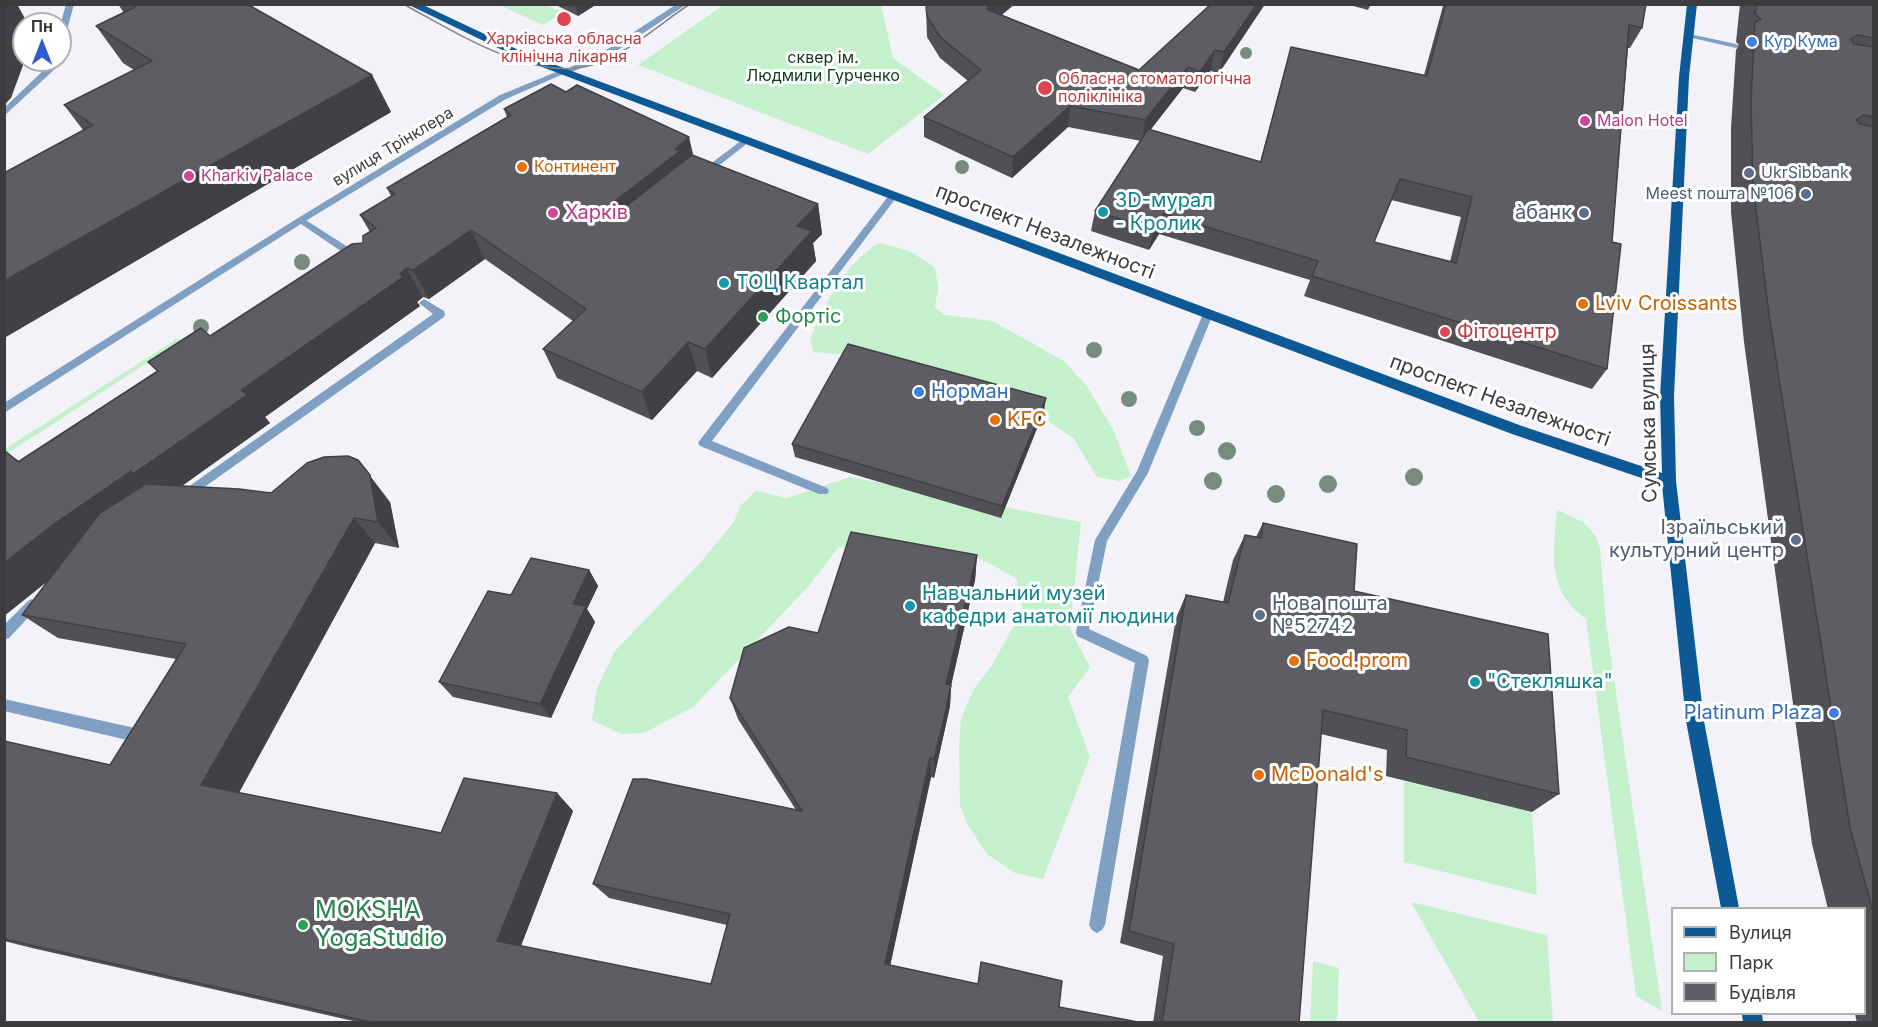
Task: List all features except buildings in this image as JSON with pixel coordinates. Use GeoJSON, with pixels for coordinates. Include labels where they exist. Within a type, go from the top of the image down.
{"type":"FeatureCollection","features":[{"type":"Feature","properties":{"kind":"main road","name":"проспект Незалежності"},"geometry":{"type":"LineString","coordinates":[[412,4],[525,57],[564,72],[1517,430],[1669,481]]}},
{"type":"Feature","properties":{"kind":"main road","name":"Сумська вулиця"},"geometry":{"type":"LineString","coordinates":[[1692,4],[1688,35],[1667,396],[1669,481],[1695,721],[1730,907]]}},
{"type":"Feature","properties":{"kind":"street","name":"вулиця Трінклера"},"geometry":{"type":"LineString","coordinates":[[4,409],[301,220],[503,97],[606,54],[683,4]]}},
{"type":"Feature","properties":{"kind":"street"},"geometry":{"type":"LineString","coordinates":[[1688,35],[1736,46]]}},
{"type":"Feature","properties":{"kind":"street"},"geometry":{"type":"LineString","coordinates":[[4,113],[47,72]]}},
{"type":"Feature","properties":{"kind":"street"},"geometry":{"type":"LineString","coordinates":[[695,180],[746,140]]}},
{"type":"Feature","properties":{"kind":"street"},"geometry":{"type":"LineString","coordinates":[[823,490],[704,443],[893,196]]}},
{"type":"Feature","properties":{"kind":"street"},"geometry":{"type":"LineString","coordinates":[[301,220],[367,264]]}},
{"type":"Feature","properties":{"kind":"street"},"geometry":{"type":"LineString","coordinates":[[176,501],[440,314],[424,303]]}},
{"type":"Feature","properties":{"kind":"street"},"geometry":{"type":"LineString","coordinates":[[1097,925],[1142,660],[1082,632],[1101,540],[1142,473],[1208,314]]}},
{"type":"Feature","properties":{"kind":"street"},"geometry":{"type":"LineString","coordinates":[[4,634],[42,595]]}},
{"type":"Feature","properties":{"kind":"street"},"geometry":{"type":"LineString","coordinates":[[4,705],[150,738]]}},
{"type":"Feature","properties":{"kind":"green space","name":"сквер ім. Людмили Гурченко"},"geometry":{"type":"Polygon","coordinates":[[[725,4],[881,5],[893,58],[944,95],[868,154],[638,65],[725,4]]]}},
{"type":"Feature","properties":{"kind":"green space"},"geometry":{"type":"Polygon","coordinates":[[[499,5],[546,5],[563,12],[543,25],[499,5]]]}},
{"type":"Feature","properties":{"kind":"green space"},"geometry":{"type":"Polygon","coordinates":[[[879,243],[909,251],[935,267],[938,288],[935,307],[945,315],[992,321],[1064,361],[1086,385],[1113,429],[1131,476],[1119,481],[1097,477],[1074,439],[1018,400],[875,357],[814,352],[810,340],[829,299],[846,273],[867,251],[879,243]]]}},
{"type":"Feature","properties":{"kind":"green space"},"geometry":{"type":"Polygon","coordinates":[[[178,338],[181,341],[5,455],[5,449],[178,338]]]}},
{"type":"Feature","properties":{"kind":"green space"},"geometry":{"type":"Polygon","coordinates":[[[850,477],[1081,522],[1070,629],[1090,667],[1068,697],[1090,757],[1043,879],[1015,873],[987,854],[969,827],[960,806],[961,718],[974,689],[992,665],[1023,609],[1016,578],[975,557],[942,548],[907,544],[838,548],[807,588],[693,707],[644,733],[621,734],[592,720],[597,688],[615,651],[699,564],[734,522],[740,506],[756,491],[787,498],[850,477]]]}},
{"type":"Feature","properties":{"kind":"green space"},"geometry":{"type":"Polygon","coordinates":[[[1557,510],[1583,522],[1595,535],[1600,548],[1606,623],[1662,1011],[1636,996],[1586,619],[1564,596],[1555,570],[1554,542],[1557,510]]]}},
{"type":"Feature","properties":{"kind":"green space"},"geometry":{"type":"Polygon","coordinates":[[[1404,781],[1532,812],[1537,895],[1404,862],[1404,781]]]}},
{"type":"Feature","properties":{"kind":"green space"},"geometry":{"type":"Polygon","coordinates":[[[1411,902],[1547,935],[1553,1022],[1479,1022],[1411,902]]]}},
{"type":"Feature","properties":{"kind":"green space"},"geometry":{"type":"Polygon","coordinates":[[[1313,961],[1339,968],[1337,1022],[1310,1022],[1313,961]]]}},
{"type":"Feature","properties":{"kind":"tram line"},"geometry":{"type":"LineString","coordinates":[[403,4],[494,51],[520,61],[545,67],[569,69],[592,65],[618,54],[690,4]]}},
{"type":"Feature","properties":{"kind":"place","name":"Харківська обласна клінічна лікарня"},"geometry":{"type":"Point","coordinates":[564,19]}},
{"type":"Feature","properties":{"kind":"place","name":"Кур Кума"},"geometry":{"type":"Point","coordinates":[1752,42]}},
{"type":"Feature","properties":{"kind":"place","name":"Обласна стоматологічна поліклініка"},"geometry":{"type":"Point","coordinates":[1045,88]}},
{"type":"Feature","properties":{"kind":"place","name":"Malon Hotel"},"geometry":{"type":"Point","coordinates":[1585,121]}},
{"type":"Feature","properties":{"kind":"place","name":"Континент"},"geometry":{"type":"Point","coordinates":[522,167]}},
{"type":"Feature","properties":{"kind":"place","name":"UkrSibbank"},"geometry":{"type":"Point","coordinates":[1749,173]}},
{"type":"Feature","properties":{"kind":"place","name":"Kharkiv Palace"},"geometry":{"type":"Point","coordinates":[189,176]}},
{"type":"Feature","properties":{"kind":"place","name":"Meest пошта №106"},"geometry":{"type":"Point","coordinates":[1806,194]}},
{"type":"Feature","properties":{"kind":"place","name":"3D-мурал - Кролик"},"geometry":{"type":"Point","coordinates":[1103,212]}},
{"type":"Feature","properties":{"kind":"place","name":"Харків"},"geometry":{"type":"Point","coordinates":[553,213]}},
{"type":"Feature","properties":{"kind":"place","name":"а̀банк"},"geometry":{"type":"Point","coordinates":[1584,213]}},
{"type":"Feature","properties":{"kind":"place","name":"ТОЦ Квартал"},"geometry":{"type":"Point","coordinates":[724,283]}},
{"type":"Feature","properties":{"kind":"place","name":"Lviv Croissants"},"geometry":{"type":"Point","coordinates":[1583,304]}},
{"type":"Feature","properties":{"kind":"place","name":"Фортiс"},"geometry":{"type":"Point","coordinates":[763,317]}},
{"type":"Feature","properties":{"kind":"place","name":"Фітоцентр"},"geometry":{"type":"Point","coordinates":[1445,332]}},
{"type":"Feature","properties":{"kind":"place","name":"Норман"},"geometry":{"type":"Point","coordinates":[919,392]}},
{"type":"Feature","properties":{"kind":"place","name":"KFC"},"geometry":{"type":"Point","coordinates":[995,420]}},
{"type":"Feature","properties":{"kind":"place","name":"Ізраїльський культурний центр"},"geometry":{"type":"Point","coordinates":[1796,540]}},
{"type":"Feature","properties":{"kind":"place","name":"Навчальний музей кафедри анатомії людини"},"geometry":{"type":"Point","coordinates":[910,606]}},
{"type":"Feature","properties":{"kind":"place","name":"Нова пошта №52742"},"geometry":{"type":"Point","coordinates":[1260,615]}},
{"type":"Feature","properties":{"kind":"place","name":"Food.prom"},"geometry":{"type":"Point","coordinates":[1294,661]}},
{"type":"Feature","properties":{"kind":"place","name":"\"Стекляшка\""},"geometry":{"type":"Point","coordinates":[1475,682]}},
{"type":"Feature","properties":{"kind":"place","name":"Platinum Plaza"},"geometry":{"type":"Point","coordinates":[1834,713]}},
{"type":"Feature","properties":{"kind":"place","name":"McDonald's"},"geometry":{"type":"Point","coordinates":[1259,775]}},
{"type":"Feature","properties":{"kind":"place","name":"MOKSHA YogaStudio"},"geometry":{"type":"Point","coordinates":[303,925]}}]}
